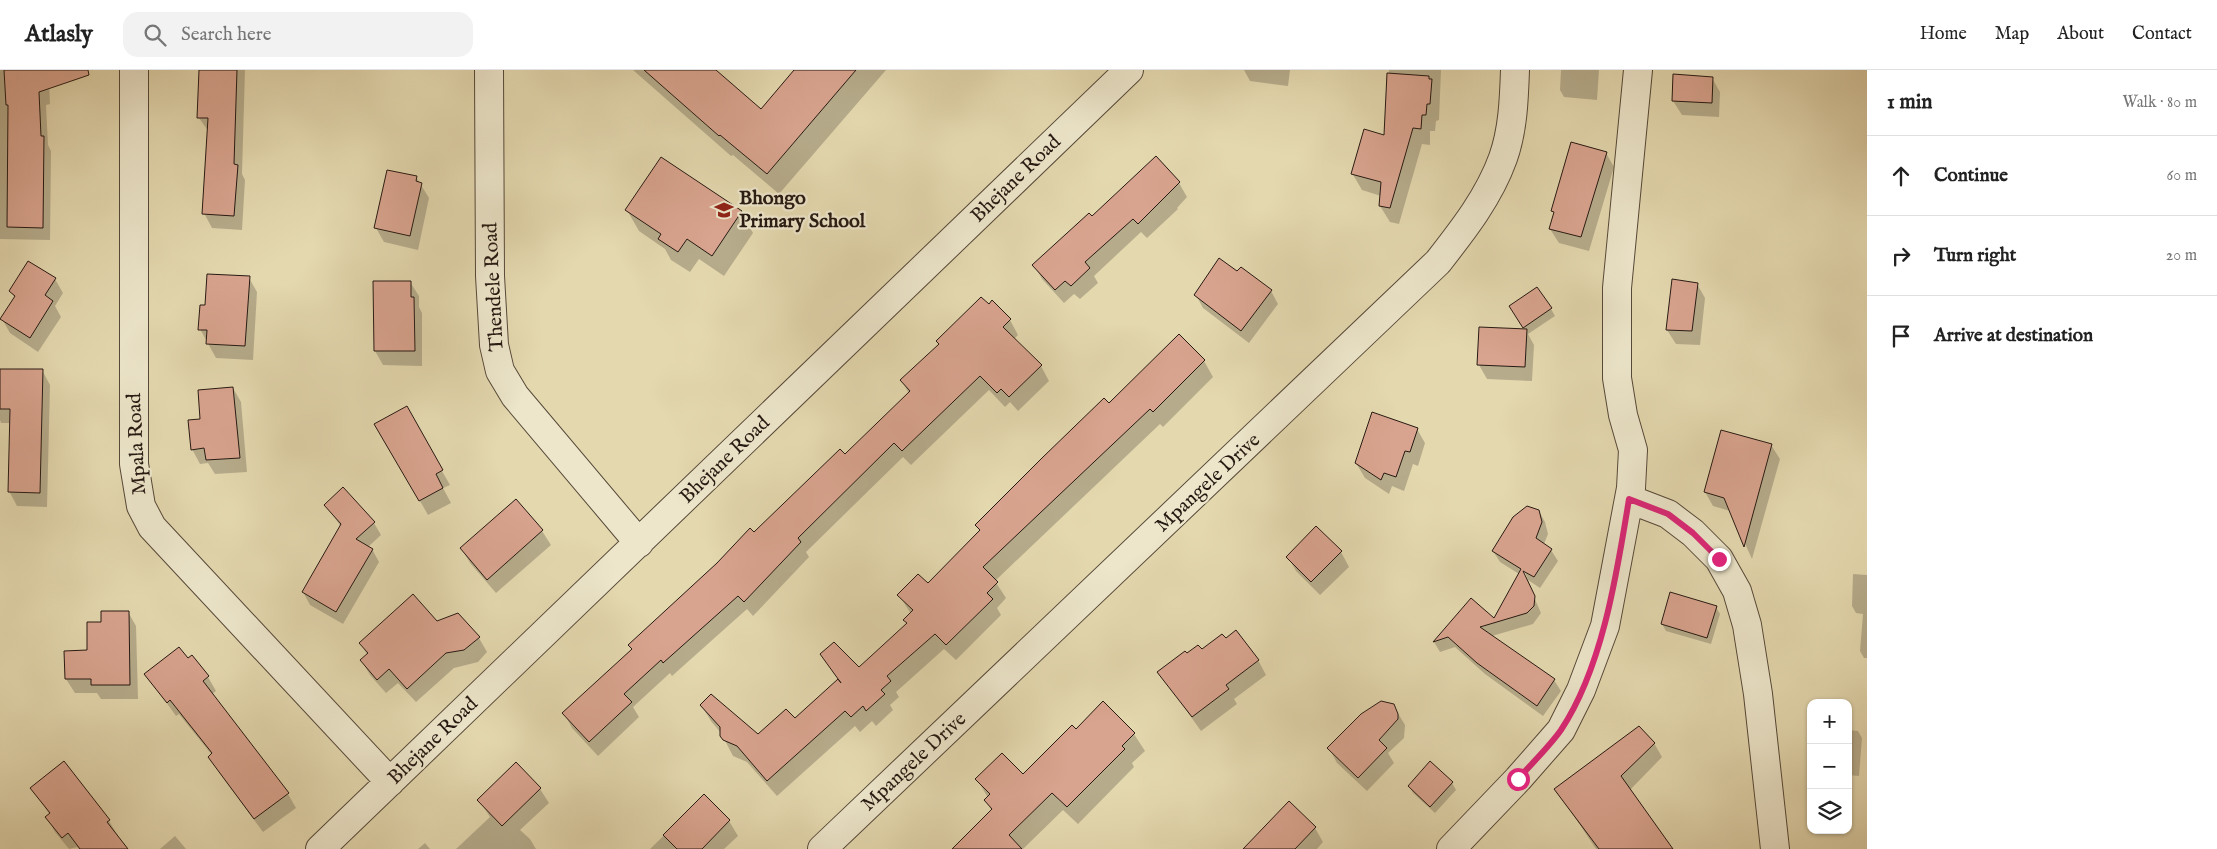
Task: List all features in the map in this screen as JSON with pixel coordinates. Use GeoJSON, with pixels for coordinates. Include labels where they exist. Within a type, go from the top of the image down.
{"type":"FeatureCollection","features":[{"type":"Feature","properties":{"kind":"street","name":"Mpala Road"},"geometry":{"type":"LineString","coordinates":[[134,70],[134,464],[141,506],[152,527],[390,782]]}},
{"type":"Feature","properties":{"kind":"street","name":"Thendele Road"},"geometry":{"type":"LineString","coordinates":[[489,70],[490,276],[494,345],[500,372],[515,396],[639,543]]}},
{"type":"Feature","properties":{"kind":"street","name":"Bhejane Road"},"geometry":{"type":"LineString","coordinates":[[320,849],[1129,70]]}},
{"type":"Feature","properties":{"kind":"street","name":"Mpangele Drive"},"geometry":{"type":"LineString","coordinates":[[822,849],[1438,262],[1476,212],[1503,157],[1514,106],[1515,70]]}},
{"type":"Feature","properties":{"kind":"street"},"geometry":{"type":"LineString","coordinates":[[1451,849],[1518,779],[1560,730],[1581,690],[1605,626],[1629,499],[1632,450],[1623,414],[1618,378],[1617,288],[1638,70]]}},
{"type":"Feature","properties":{"kind":"street"},"geometry":{"type":"LineString","coordinates":[[1629,499],[1668,514],[1693,533],[1719,559],[1737,591],[1747,625],[1758,694],[1775,849]]}},
{"type":"Feature","properties":{"kind":"building"},"geometry":{"type":"Polygon","coordinates":[[[4,70],[88,70],[89,75],[39,92],[41,136],[44,136],[43,228],[7,227],[8,105],[6,105],[4,70]]]}},
{"type":"Feature","properties":{"kind":"building"},"geometry":{"type":"Polygon","coordinates":[[[199,70],[237,70],[234,164],[238,165],[234,216],[202,214],[208,118],[197,118],[199,70]]]}},
{"type":"Feature","properties":{"kind":"building"},"geometry":{"type":"Polygon","coordinates":[[[644,70],[716,70],[761,109],[794,70],[856,70],[767,174],[719,136],[644,70]]]}},
{"type":"Feature","properties":{"kind":"building"},"geometry":{"type":"Polygon","coordinates":[[[1387,73],[1429,76],[1429,79],[1432,79],[1430,104],[1427,104],[1426,115],[1422,115],[1421,129],[1413,128],[1390,208],[1379,206],[1381,182],[1351,174],[1364,129],[1384,135],[1387,73]]]}},
{"type":"Feature","properties":{"kind":"building"},"geometry":{"type":"Polygon","coordinates":[[[1673,74],[1713,77],[1712,103],[1672,101],[1673,74]]]}},
{"type":"Feature","properties":{"kind":"building"},"geometry":{"type":"Polygon","coordinates":[[[1571,142],[1607,152],[1581,237],[1549,229],[1554,212],[1551,211],[1571,142]]]}},
{"type":"Feature","properties":{"kind":"building"},"geometry":{"type":"Polygon","coordinates":[[[1156,156],[1180,182],[1138,224],[1133,219],[1085,262],[1090,268],[1071,286],[1065,281],[1055,290],[1032,265],[1089,213],[1092,216],[1156,156]]]}},
{"type":"Feature","properties":{"kind":"building"},"geometry":{"type":"Polygon","coordinates":[[[661,157],[742,211],[712,256],[687,239],[678,252],[658,239],[661,234],[625,210],[661,157]]]}},
{"type":"Feature","properties":{"kind":"building"},"geometry":{"type":"Polygon","coordinates":[[[387,170],[417,176],[416,181],[422,183],[410,236],[374,228],[387,170]]]}},
{"type":"Feature","properties":{"kind":"building"},"geometry":{"type":"Polygon","coordinates":[[[1219,258],[1237,271],[1241,267],[1272,290],[1241,331],[1194,295],[1219,258]]]}},
{"type":"Feature","properties":{"kind":"building"},"geometry":{"type":"Polygon","coordinates":[[[28,261],[56,278],[45,295],[53,301],[30,338],[0,319],[15,296],[9,291],[28,261]]]}},
{"type":"Feature","properties":{"kind":"building"},"geometry":{"type":"Polygon","coordinates":[[[207,274],[250,276],[245,346],[206,344],[207,330],[198,330],[200,305],[205,305],[207,274]]]}},
{"type":"Feature","properties":{"kind":"building"},"geometry":{"type":"Polygon","coordinates":[[[1672,279],[1698,283],[1692,331],[1666,330],[1672,279]]]}},
{"type":"Feature","properties":{"kind":"building"},"geometry":{"type":"Polygon","coordinates":[[[373,281],[411,281],[411,297],[414,297],[415,351],[374,351],[373,281]]]}},
{"type":"Feature","properties":{"kind":"building"},"geometry":{"type":"Polygon","coordinates":[[[1537,287],[1552,308],[1523,328],[1509,306],[1537,287]]]}},
{"type":"Feature","properties":{"kind":"building"},"geometry":{"type":"Polygon","coordinates":[[[981,297],[989,304],[992,300],[1011,319],[1003,327],[1042,365],[1009,397],[1001,389],[997,393],[980,376],[902,451],[894,443],[798,538],[801,542],[744,602],[738,596],[663,663],[661,660],[624,694],[632,702],[589,742],[562,713],[632,649],[628,645],[717,563],[750,528],[754,532],[840,449],[845,454],[910,391],[900,380],[939,344],[936,341],[981,297]]]}},
{"type":"Feature","properties":{"kind":"building"},"geometry":{"type":"Polygon","coordinates":[[[1479,327],[1527,329],[1525,367],[1477,365],[1479,327]]]}},
{"type":"Feature","properties":{"kind":"building"},"geometry":{"type":"Polygon","coordinates":[[[1179,334],[1205,360],[1153,412],[1150,409],[983,567],[998,582],[987,593],[993,599],[946,645],[935,634],[887,676],[891,681],[881,690],[885,694],[866,711],[863,706],[851,717],[845,711],[767,781],[737,746],[723,740],[720,736],[720,727],[700,705],[711,694],[758,734],[786,709],[795,718],[838,679],[841,683],[820,654],[834,642],[859,667],[907,623],[903,620],[913,610],[897,595],[918,574],[928,583],[980,530],[975,525],[1042,458],[1104,398],[1109,403],[1179,334]]]}},
{"type":"Feature","properties":{"kind":"building"},"geometry":{"type":"Polygon","coordinates":[[[0,369],[43,369],[40,493],[8,492],[10,409],[0,409],[0,369]]]}},
{"type":"Feature","properties":{"kind":"building"},"geometry":{"type":"Polygon","coordinates":[[[233,387],[240,458],[206,460],[204,448],[191,450],[188,420],[200,419],[198,390],[233,387]]]}},
{"type":"Feature","properties":{"kind":"building"},"geometry":{"type":"Polygon","coordinates":[[[407,406],[443,470],[436,474],[443,488],[419,501],[374,424],[407,406]]]}},
{"type":"Feature","properties":{"kind":"building"},"geometry":{"type":"Polygon","coordinates":[[[1372,412],[1418,428],[1410,452],[1405,451],[1396,477],[1384,473],[1381,480],[1355,463],[1372,412]]]}},
{"type":"Feature","properties":{"kind":"building"},"geometry":{"type":"Polygon","coordinates":[[[1721,430],[1772,444],[1744,547],[1724,498],[1704,492],[1721,430]]]}},
{"type":"Feature","properties":{"kind":"building"},"geometry":{"type":"Polygon","coordinates":[[[343,487],[375,522],[356,539],[373,549],[336,612],[302,592],[341,524],[324,505],[343,487]]]}},
{"type":"Feature","properties":{"kind":"building"},"geometry":{"type":"Polygon","coordinates":[[[516,499],[543,530],[487,580],[460,548],[516,499]]]}},
{"type":"Feature","properties":{"kind":"building"},"geometry":{"type":"Polygon","coordinates":[[[1527,506],[1539,510],[1542,522],[1536,538],[1552,549],[1534,577],[1523,571],[1535,596],[1534,606],[1527,613],[1480,627],[1555,679],[1537,706],[1477,663],[1448,637],[1433,642],[1471,598],[1494,618],[1521,569],[1492,551],[1513,517],[1527,506]]]}},
{"type":"Feature","properties":{"kind":"building"},"geometry":{"type":"Polygon","coordinates":[[[1316,526],[1342,551],[1311,582],[1286,557],[1316,526]]]}},
{"type":"Feature","properties":{"kind":"building"},"geometry":{"type":"Polygon","coordinates":[[[1670,592],[1717,606],[1707,638],[1661,624],[1670,592]]]}},
{"type":"Feature","properties":{"kind":"building"},"geometry":{"type":"Polygon","coordinates":[[[413,594],[437,621],[458,613],[480,637],[464,650],[446,653],[407,689],[389,669],[377,680],[360,660],[368,653],[359,643],[413,594]]]}},
{"type":"Feature","properties":{"kind":"building"},"geometry":{"type":"Polygon","coordinates":[[[101,611],[129,611],[130,685],[91,685],[91,679],[65,679],[64,651],[87,650],[87,622],[101,622],[101,611]]]}},
{"type":"Feature","properties":{"kind":"building"},"geometry":{"type":"Polygon","coordinates":[[[1236,630],[1259,660],[1226,685],[1229,689],[1192,717],[1157,672],[1185,651],[1187,653],[1198,645],[1202,649],[1222,634],[1226,638],[1236,630]]]}},
{"type":"Feature","properties":{"kind":"building"},"geometry":{"type":"Polygon","coordinates":[[[179,647],[188,658],[192,655],[209,676],[203,681],[289,793],[254,819],[208,757],[212,753],[170,700],[167,703],[144,674],[179,647]]]}},
{"type":"Feature","properties":{"kind":"building"},"geometry":{"type":"Polygon","coordinates":[[[1103,701],[1135,733],[1122,746],[1125,749],[1067,807],[1052,793],[1009,835],[1022,849],[952,849],[992,809],[984,800],[990,794],[975,779],[1002,753],[1023,774],[1072,725],[1076,729],[1103,701]]]}},
{"type":"Feature","properties":{"kind":"building"},"geometry":{"type":"Polygon","coordinates":[[[1381,701],[1394,704],[1398,719],[1379,740],[1387,748],[1358,778],[1327,748],[1361,714],[1381,701]]]}},
{"type":"Feature","properties":{"kind":"building"},"geometry":{"type":"Polygon","coordinates":[[[1639,726],[1655,743],[1621,776],[1673,849],[1599,849],[1554,789],[1639,726]]]}},
{"type":"Feature","properties":{"kind":"building"},"geometry":{"type":"Polygon","coordinates":[[[64,761],[110,820],[107,822],[128,849],[80,849],[68,833],[62,838],[45,817],[50,813],[30,788],[64,761]]]}},
{"type":"Feature","properties":{"kind":"building"},"geometry":{"type":"Polygon","coordinates":[[[1430,761],[1453,782],[1430,807],[1408,786],[1430,761]]]}},
{"type":"Feature","properties":{"kind":"building"},"geometry":{"type":"Polygon","coordinates":[[[516,762],[541,788],[502,826],[477,800],[516,762]]]}},
{"type":"Feature","properties":{"kind":"building"},"geometry":{"type":"Polygon","coordinates":[[[704,794],[730,820],[702,849],[677,849],[663,835],[704,794]]]}},
{"type":"Feature","properties":{"kind":"building"},"geometry":{"type":"Polygon","coordinates":[[[1289,801],[1316,827],[1295,849],[1243,849],[1289,801]]]}},
{"type":"Feature","properties":{"kind":"place","name":"Bhongo Primary School"},"geometry":{"type":"Point","coordinates":[724,210]}},
{"type":"Feature","properties":{"kind":"route"},"geometry":{"type":"LineString","coordinates":[[1518,779],[1560,730],[1581,690],[1605,626],[1621,551],[1629,499],[1668,514],[1693,533],[1719,559]]}}]}
